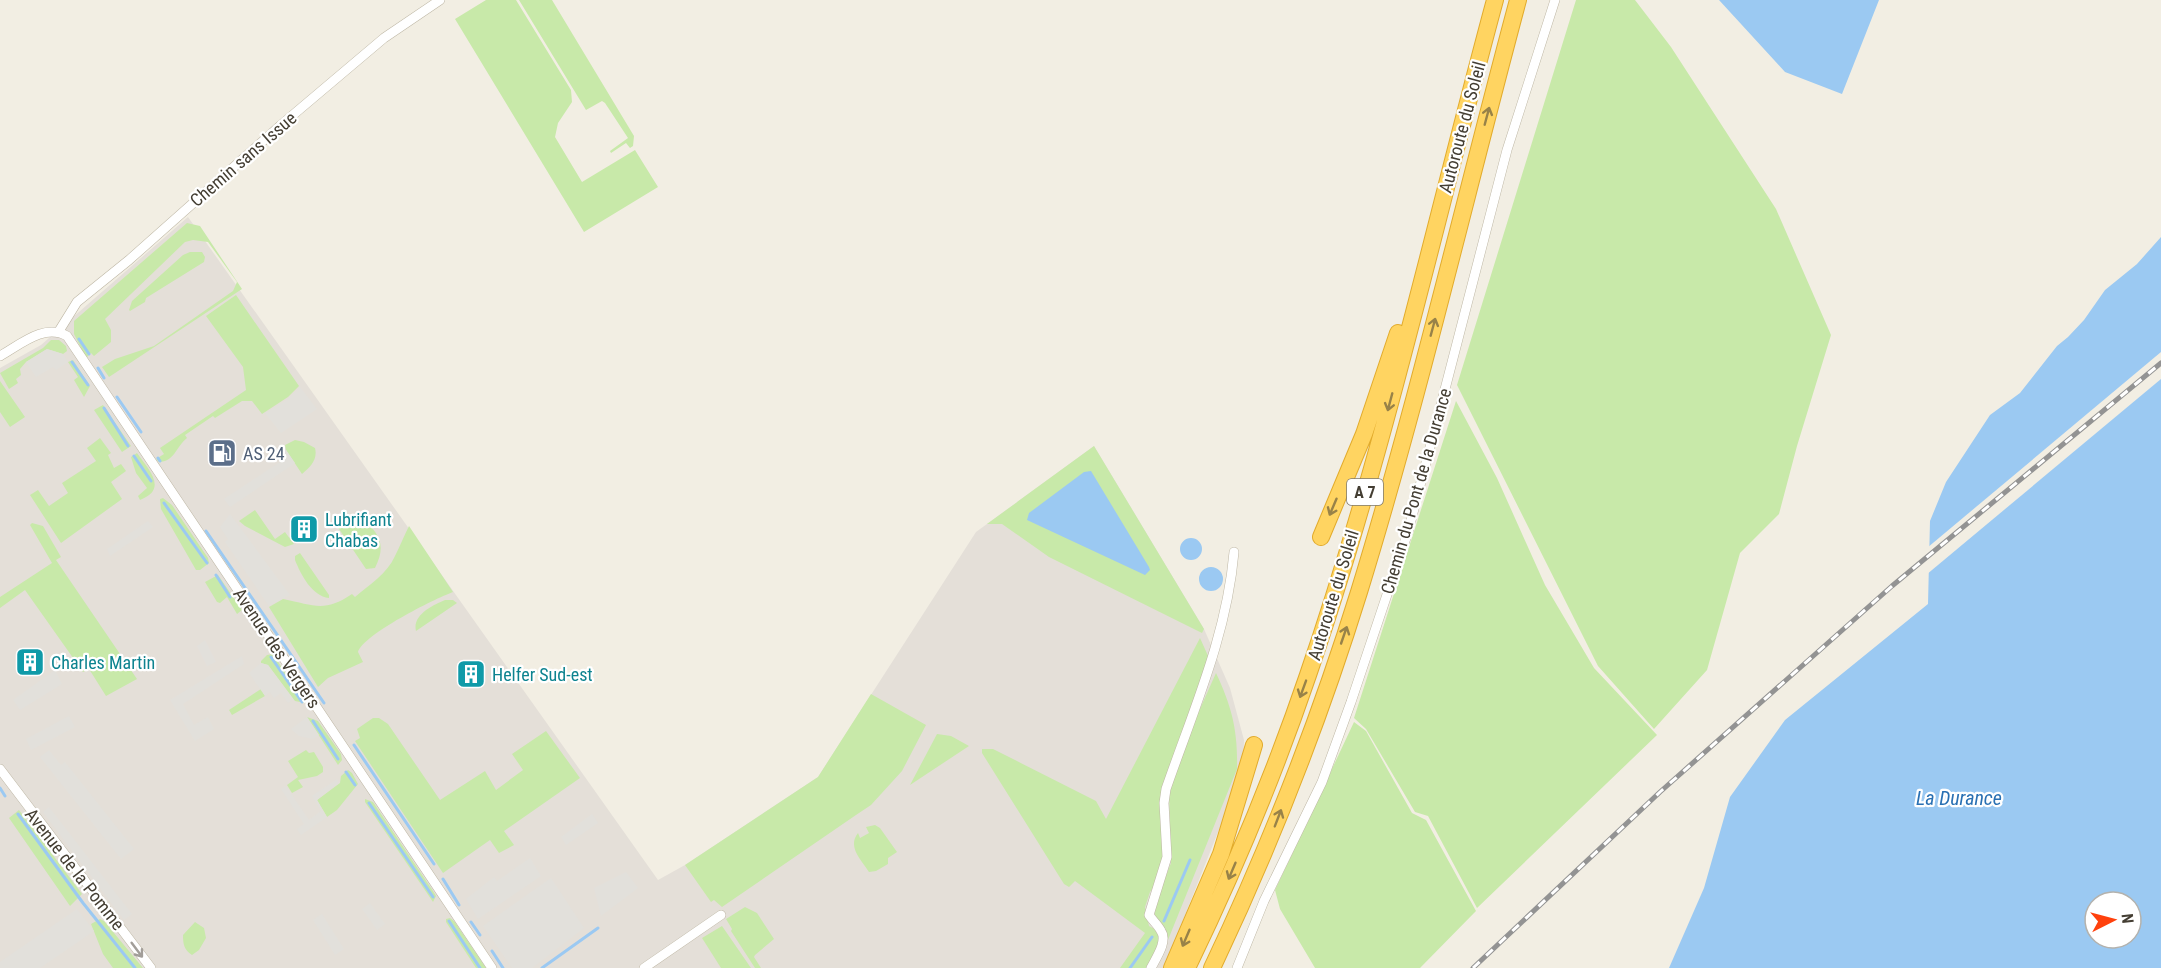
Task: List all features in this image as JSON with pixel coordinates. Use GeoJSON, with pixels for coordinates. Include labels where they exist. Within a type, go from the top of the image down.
{"type":"FeatureCollection","features":[{"type":"Feature","properties":{"kind":"highway","name":"Autoroute du Soleil"},"geometry":{"type":"LineString","coordinates":[[1187,968],[1237,859],[1308,675],[1378,448],[1495,0]]}},
{"type":"Feature","properties":{"kind":"highway","name":"Autoroute du Soleil"},"geometry":{"type":"LineString","coordinates":[[1212,968],[1270,840],[1304,753],[1358,594],[1398,460],[1518,0]]}},
{"type":"Feature","properties":{"kind":"highway"},"geometry":{"type":"LineString","coordinates":[[1510,27],[1523,0]]}},
{"type":"Feature","properties":{"kind":"highway"},"geometry":{"type":"LineString","coordinates":[[1321,537],[1364,434],[1433,236]]}},
{"type":"Feature","properties":{"kind":"highway"},"geometry":{"type":"LineString","coordinates":[[1172,968],[1221,854],[1254,745]]}},
{"type":"Feature","properties":{"kind":"street","name":"Chemin sans Issue"},"geometry":{"type":"LineString","coordinates":[[59,331],[77,302],[129,260],[281,124],[384,38],[440,0]]}},
{"type":"Feature","properties":{"kind":"street","name":"Chemin du Pont de la Durance"},"geometry":{"type":"LineString","coordinates":[[1237,968],[1264,901],[1322,782],[1408,532],[1507,150],[1555,0]]}},
{"type":"Feature","properties":{"kind":"street"},"geometry":{"type":"LineString","coordinates":[[0,356],[42,333],[59,331]]}},
{"type":"Feature","properties":{"kind":"street","name":"Avenue des Vergers"},"geometry":{"type":"LineString","coordinates":[[59,331],[67,336],[492,968]]}},
{"type":"Feature","properties":{"kind":"street"},"geometry":{"type":"LineString","coordinates":[[1151,968],[1164,939],[1162,932],[1149,915],[1167,857],[1164,803],[1166,789],[1219,639],[1233,570],[1234,552]]}},
{"type":"Feature","properties":{"kind":"street","name":"Avenue de la Pomme"},"geometry":{"type":"LineString","coordinates":[[0,770],[150,968]]}},
{"type":"Feature","properties":{"kind":"street"},"geometry":{"type":"LineString","coordinates":[[644,968],[721,915]]}},
{"type":"Feature","properties":{"kind":"shaded area"},"geometry":{"type":"Polygon","coordinates":[[[188,217],[658,880],[685,865],[818,777],[976,532],[1094,446],[1204,629],[1230,688],[1244,740],[1243,769],[1164,968],[0,968],[0,368],[41,345],[188,217]]]}},
{"type":"Feature","properties":{"kind":"shaded area"},"geometry":{"type":"Polygon","coordinates":[[[47,349],[63,354],[68,362],[56,370],[53,367],[36,377],[26,362],[47,349]]]}},
{"type":"Feature","properties":{"kind":"shaded area"},"geometry":{"type":"Polygon","coordinates":[[[300,387],[317,409],[281,433],[265,413],[288,399],[300,387]]]}},
{"type":"Feature","properties":{"kind":"shaded area"},"geometry":{"type":"Polygon","coordinates":[[[286,450],[295,463],[230,507],[224,499],[280,462],[276,456],[286,450]]]}},
{"type":"Feature","properties":{"kind":"shaded area"},"geometry":{"type":"Polygon","coordinates":[[[230,514],[290,595],[269,606],[225,542],[228,539],[220,527],[230,514]]]}},
{"type":"Feature","properties":{"kind":"shaded area"},"geometry":{"type":"Polygon","coordinates":[[[148,521],[153,527],[110,556],[107,549],[148,521]]]}},
{"type":"Feature","properties":{"kind":"shaded area"},"geometry":{"type":"Polygon","coordinates":[[[205,640],[216,662],[207,666],[197,646],[205,640]]]}},
{"type":"Feature","properties":{"kind":"shaded area"},"geometry":{"type":"Polygon","coordinates":[[[242,656],[244,664],[183,704],[194,725],[208,717],[214,729],[195,741],[170,700],[242,656]]]}},
{"type":"Feature","properties":{"kind":"shaded area"},"geometry":{"type":"Polygon","coordinates":[[[261,663],[268,665],[293,699],[288,703],[281,693],[274,698],[270,692],[265,696],[249,673],[261,663]]]}},
{"type":"Feature","properties":{"kind":"shaded area"},"geometry":{"type":"Polygon","coordinates":[[[55,670],[62,684],[20,710],[13,700],[55,670]]]}},
{"type":"Feature","properties":{"kind":"shaded area"},"geometry":{"type":"Polygon","coordinates":[[[69,716],[75,727],[31,750],[26,739],[69,716]]]}},
{"type":"Feature","properties":{"kind":"shaded area"},"geometry":{"type":"Polygon","coordinates":[[[307,717],[319,735],[313,739],[299,736],[291,729],[307,717]]]}},
{"type":"Feature","properties":{"kind":"shaded area"},"geometry":{"type":"Polygon","coordinates":[[[49,750],[61,765],[65,762],[134,849],[121,859],[40,757],[49,750]]]}},
{"type":"Feature","properties":{"kind":"shaded area"},"geometry":{"type":"Polygon","coordinates":[[[337,779],[339,783],[317,800],[327,817],[301,835],[297,829],[304,824],[281,789],[286,786],[309,820],[321,811],[312,796],[337,779]]]}},
{"type":"Feature","properties":{"kind":"shaded area"},"geometry":{"type":"Polygon","coordinates":[[[49,807],[132,914],[124,920],[43,812],[49,807]]]}},
{"type":"Feature","properties":{"kind":"shaded area"},"geometry":{"type":"Polygon","coordinates":[[[592,814],[598,823],[566,845],[561,837],[592,814]]]}},
{"type":"Feature","properties":{"kind":"shaded area"},"geometry":{"type":"Polygon","coordinates":[[[530,858],[541,876],[478,919],[466,899],[494,877],[497,881],[530,858]]]}},
{"type":"Feature","properties":{"kind":"shaded area"},"geometry":{"type":"Polygon","coordinates":[[[626,872],[638,888],[601,916],[594,888],[626,872]]]}},
{"type":"Feature","properties":{"kind":"shaded area"},"geometry":{"type":"Polygon","coordinates":[[[551,878],[584,928],[532,968],[512,968],[483,926],[551,878]]]}},
{"type":"Feature","properties":{"kind":"shaded area"},"geometry":{"type":"Polygon","coordinates":[[[370,903],[385,924],[377,930],[362,909],[370,903]]]}},
{"type":"Feature","properties":{"kind":"shaded area"},"geometry":{"type":"Polygon","coordinates":[[[77,909],[94,931],[40,968],[0,968],[0,962],[77,909]]]}},
{"type":"Feature","properties":{"kind":"shaded area"},"geometry":{"type":"Polygon","coordinates":[[[322,914],[344,949],[335,955],[313,920],[322,914]]]}},
{"type":"Feature","properties":{"kind":"green space"},"geometry":{"type":"Polygon","coordinates":[[[486,0],[516,0],[571,90],[572,102],[558,123],[555,137],[582,182],[635,150],[658,187],[584,232],[455,19],[486,0]]]}},
{"type":"Feature","properties":{"kind":"green space"},"geometry":{"type":"Polygon","coordinates":[[[519,0],[552,0],[634,136],[633,146],[630,148],[626,143],[611,153],[610,151],[628,138],[602,101],[586,110],[519,0]]]}},
{"type":"Feature","properties":{"kind":"green space"},"geometry":{"type":"Polygon","coordinates":[[[1576,0],[1635,0],[1671,47],[1776,209],[1831,335],[1779,514],[1740,553],[1707,670],[1654,729],[1598,666],[1457,385],[1576,0]]]}},
{"type":"Feature","properties":{"kind":"green space"},"geometry":{"type":"Polygon","coordinates":[[[187,223],[200,226],[242,289],[109,377],[102,367],[115,359],[154,346],[233,291],[237,282],[208,242],[193,240],[185,242],[105,319],[111,330],[111,342],[94,356],[91,353],[86,358],[74,334],[74,321],[187,223]]]}},
{"type":"Feature","properties":{"kind":"green space"},"geometry":{"type":"Polygon","coordinates":[[[190,252],[202,252],[205,257],[204,262],[146,298],[145,302],[129,310],[132,301],[183,255],[190,252]]]}},
{"type":"Feature","properties":{"kind":"green space"},"geometry":{"type":"Polygon","coordinates":[[[236,295],[299,386],[288,397],[262,414],[252,401],[242,401],[215,418],[213,416],[185,435],[187,438],[172,457],[159,462],[156,459],[164,454],[160,448],[246,390],[243,367],[206,316],[236,295]]]}},
{"type":"Feature","properties":{"kind":"green space"},"geometry":{"type":"Polygon","coordinates":[[[51,340],[59,340],[66,346],[67,351],[63,354],[47,349],[26,362],[20,369],[21,375],[16,379],[18,383],[9,389],[0,373],[43,348],[51,340]]]}},
{"type":"Feature","properties":{"kind":"green space"},"geometry":{"type":"Polygon","coordinates":[[[73,360],[90,386],[84,397],[74,380],[78,377],[68,362],[73,360]]]}},
{"type":"Feature","properties":{"kind":"green space"},"geometry":{"type":"Polygon","coordinates":[[[0,381],[25,417],[10,427],[0,412],[0,381]]]}},
{"type":"Feature","properties":{"kind":"green space"},"geometry":{"type":"Polygon","coordinates":[[[1456,401],[1497,478],[1545,585],[1594,668],[1657,735],[1477,908],[1428,816],[1415,812],[1366,729],[1354,718],[1456,401]]]}},
{"type":"Feature","properties":{"kind":"green space"},"geometry":{"type":"Polygon","coordinates":[[[103,405],[131,446],[122,452],[94,410],[103,405]]]}},
{"type":"Feature","properties":{"kind":"green space"},"geometry":{"type":"Polygon","coordinates":[[[100,438],[111,453],[108,455],[114,468],[121,464],[126,471],[111,482],[122,499],[61,543],[30,495],[38,490],[49,506],[68,493],[62,483],[96,461],[87,448],[100,438]]]}},
{"type":"Feature","properties":{"kind":"green space"},"geometry":{"type":"Polygon","coordinates":[[[295,440],[315,448],[316,452],[314,460],[302,474],[286,450],[285,445],[295,440]]]}},
{"type":"Feature","properties":{"kind":"green space"},"geometry":{"type":"Polygon","coordinates":[[[1094,446],[1204,629],[1202,633],[1049,557],[1002,524],[987,524],[1094,446]]]}},
{"type":"Feature","properties":{"kind":"green space"},"geometry":{"type":"Polygon","coordinates":[[[137,453],[154,478],[155,485],[149,495],[140,500],[138,496],[147,488],[136,473],[131,457],[137,453]]]}},
{"type":"Feature","properties":{"kind":"green space"},"geometry":{"type":"Polygon","coordinates":[[[163,498],[172,505],[208,558],[209,563],[200,570],[196,570],[161,509],[160,499],[163,498]]]}},
{"type":"Feature","properties":{"kind":"green space"},"geometry":{"type":"Polygon","coordinates":[[[255,510],[275,539],[285,532],[294,544],[285,547],[239,521],[255,510]]]}},
{"type":"Feature","properties":{"kind":"green space"},"geometry":{"type":"Polygon","coordinates":[[[351,517],[361,517],[377,534],[381,546],[375,568],[366,569],[337,526],[351,517]]]}},
{"type":"Feature","properties":{"kind":"green space"},"geometry":{"type":"Polygon","coordinates":[[[32,523],[43,526],[61,557],[56,560],[137,679],[106,696],[89,669],[83,672],[25,590],[0,608],[0,597],[52,563],[30,525],[32,523]]]}},
{"type":"Feature","properties":{"kind":"green space"},"geometry":{"type":"Polygon","coordinates":[[[409,526],[453,592],[416,609],[373,636],[358,652],[363,662],[328,678],[318,687],[269,607],[283,599],[326,606],[352,594],[355,597],[377,579],[392,562],[409,526]]]}},
{"type":"Feature","properties":{"kind":"green space"},"geometry":{"type":"Polygon","coordinates":[[[300,553],[329,598],[312,589],[304,578],[295,560],[295,556],[300,553]]]}},
{"type":"Feature","properties":{"kind":"green space"},"geometry":{"type":"Polygon","coordinates":[[[218,575],[242,610],[237,614],[227,597],[220,603],[217,602],[205,582],[218,575]]]}},
{"type":"Feature","properties":{"kind":"green space"},"geometry":{"type":"Polygon","coordinates":[[[445,600],[453,600],[457,603],[416,631],[420,615],[445,600]]]}},
{"type":"Feature","properties":{"kind":"green space"},"geometry":{"type":"Polygon","coordinates":[[[1200,638],[1209,658],[1165,785],[1164,858],[1159,879],[1150,892],[1145,907],[1149,926],[1158,931],[1159,943],[1147,968],[1120,968],[1145,933],[1075,881],[1069,887],[1064,884],[982,753],[982,749],[993,749],[1096,801],[1106,819],[1200,638]]]}},
{"type":"Feature","properties":{"kind":"green space"},"geometry":{"type":"Polygon","coordinates":[[[273,654],[305,703],[295,701],[268,665],[261,663],[267,655],[273,654]]]}},
{"type":"Feature","properties":{"kind":"green space"},"geometry":{"type":"Polygon","coordinates":[[[1216,673],[1233,720],[1237,769],[1168,940],[1168,935],[1153,909],[1171,863],[1169,792],[1191,729],[1216,673]]]}},
{"type":"Feature","properties":{"kind":"green space"},"geometry":{"type":"Polygon","coordinates":[[[261,689],[265,696],[232,715],[229,710],[261,689]]]}},
{"type":"Feature","properties":{"kind":"green space"},"geometry":{"type":"Polygon","coordinates":[[[871,694],[926,725],[902,771],[871,805],[722,907],[714,900],[711,902],[685,865],[818,777],[871,694]]]}},
{"type":"Feature","properties":{"kind":"green space"},"geometry":{"type":"Polygon","coordinates":[[[307,717],[318,721],[341,754],[342,760],[338,765],[307,717]]]}},
{"type":"Feature","properties":{"kind":"green space"},"geometry":{"type":"Polygon","coordinates":[[[373,718],[379,718],[388,724],[440,800],[485,771],[496,790],[523,770],[512,754],[546,731],[580,778],[504,831],[514,845],[499,853],[490,840],[443,873],[355,741],[360,738],[357,729],[373,718]]]}},
{"type":"Feature","properties":{"kind":"green space"},"geometry":{"type":"Polygon","coordinates":[[[1354,722],[1366,731],[1412,813],[1426,820],[1476,911],[1420,968],[1315,968],[1280,909],[1275,890],[1354,722]]]}},
{"type":"Feature","properties":{"kind":"green space"},"geometry":{"type":"Polygon","coordinates":[[[937,734],[951,736],[969,746],[910,785],[937,734]]]}},
{"type":"Feature","properties":{"kind":"green space"},"geometry":{"type":"Polygon","coordinates":[[[306,750],[309,753],[314,752],[323,767],[323,772],[317,776],[298,780],[303,787],[292,793],[287,785],[298,777],[288,761],[306,750]]]}},
{"type":"Feature","properties":{"kind":"green space"},"geometry":{"type":"Polygon","coordinates":[[[348,770],[358,784],[337,810],[327,817],[317,800],[340,783],[341,776],[348,770]]]}},
{"type":"Feature","properties":{"kind":"green space"},"geometry":{"type":"Polygon","coordinates":[[[365,799],[373,802],[433,891],[436,896],[433,902],[365,802],[365,799]]]}},
{"type":"Feature","properties":{"kind":"green space"},"geometry":{"type":"Polygon","coordinates":[[[19,810],[82,894],[70,906],[9,818],[19,810]]]}},
{"type":"Feature","properties":{"kind":"green space"},"geometry":{"type":"Polygon","coordinates":[[[875,825],[880,828],[897,852],[888,858],[888,864],[869,872],[856,853],[854,843],[858,833],[860,838],[869,833],[866,827],[875,825]]]}},
{"type":"Feature","properties":{"kind":"green space"},"geometry":{"type":"Polygon","coordinates":[[[745,907],[757,913],[774,939],[754,957],[761,968],[755,968],[731,931],[726,919],[745,907]]]}},
{"type":"Feature","properties":{"kind":"green space"},"geometry":{"type":"Polygon","coordinates":[[[450,918],[486,968],[476,968],[446,922],[446,919],[450,918]]]}},
{"type":"Feature","properties":{"kind":"green space"},"geometry":{"type":"Polygon","coordinates":[[[100,919],[143,968],[113,968],[103,954],[91,924],[100,919]]]}},
{"type":"Feature","properties":{"kind":"green space"},"geometry":{"type":"Polygon","coordinates":[[[195,922],[204,928],[206,938],[199,950],[192,955],[184,946],[183,935],[195,922]]]}},
{"type":"Feature","properties":{"kind":"green space"},"geometry":{"type":"Polygon","coordinates":[[[722,926],[751,968],[721,968],[702,938],[722,926]]]}},
{"type":"Feature","properties":{"kind":"water"},"geometry":{"type":"Polygon","coordinates":[[[1719,0],[1879,0],[1842,94],[1785,72],[1719,0]]]}},
{"type":"Feature","properties":{"kind":"water","name":"La Durance"},"geometry":{"type":"Polygon","coordinates":[[[2161,237],[2161,968],[1669,968],[1704,888],[1730,797],[1785,720],[1928,604],[1930,521],[1946,482],[1990,415],[2020,393],[2057,346],[2084,320],[2105,290],[2137,264],[2161,237]]]}},
{"type":"Feature","properties":{"kind":"water"},"geometry":{"type":"Polygon","coordinates":[[[1091,471],[1149,567],[1150,570],[1145,575],[1027,520],[1029,513],[1084,472],[1091,471]]]}},
{"type":"Feature","properties":{"kind":"water"},"geometry":{"type":"Polygon","coordinates":[[[1191,538],[1199,541],[1202,549],[1199,557],[1191,560],[1183,557],[1180,549],[1183,541],[1191,538]]]}},
{"type":"Feature","properties":{"kind":"water"},"geometry":{"type":"Polygon","coordinates":[[[1211,567],[1220,570],[1223,579],[1220,588],[1211,591],[1202,588],[1199,579],[1202,570],[1211,567]]]}},
{"type":"Feature","properties":{"kind":"pier"},"geometry":{"type":"Polygon","coordinates":[[[2161,352],[2161,379],[1926,575],[1927,548],[2161,352]]]}},
{"type":"Feature","properties":{"kind":"waterway"},"geometry":{"type":"LineString","coordinates":[[79,339],[89,354]]}},
{"type":"Feature","properties":{"kind":"waterway"},"geometry":{"type":"LineString","coordinates":[[72,362],[88,385]]}},
{"type":"Feature","properties":{"kind":"waterway"},"geometry":{"type":"LineString","coordinates":[[98,368],[104,378]]}},
{"type":"Feature","properties":{"kind":"waterway"},"geometry":{"type":"LineString","coordinates":[[117,397],[141,432]]}},
{"type":"Feature","properties":{"kind":"waterway"},"geometry":{"type":"LineString","coordinates":[[104,408],[128,446]]}},
{"type":"Feature","properties":{"kind":"waterway"},"geometry":{"type":"LineString","coordinates":[[134,456],[151,481]]}},
{"type":"Feature","properties":{"kind":"waterway"},"geometry":{"type":"LineString","coordinates":[[164,503],[207,563]]}},
{"type":"Feature","properties":{"kind":"waterway"},"geometry":{"type":"LineString","coordinates":[[206,531],[324,703]]}},
{"type":"Feature","properties":{"kind":"waterway"},"geometry":{"type":"LineString","coordinates":[[216,575],[230,597]]}},
{"type":"Feature","properties":{"kind":"waterway"},"geometry":{"type":"LineString","coordinates":[[271,657],[302,702]]}},
{"type":"Feature","properties":{"kind":"waterway"},"geometry":{"type":"LineString","coordinates":[[313,721],[338,759]]}},
{"type":"Feature","properties":{"kind":"waterway"},"geometry":{"type":"LineString","coordinates":[[354,745],[434,864]]}},
{"type":"Feature","properties":{"kind":"waterway"},"geometry":{"type":"LineString","coordinates":[[346,772],[355,785]]}},
{"type":"Feature","properties":{"kind":"waterway"},"geometry":{"type":"LineString","coordinates":[[0,788],[5,796]]}},
{"type":"Feature","properties":{"kind":"waterway"},"geometry":{"type":"LineString","coordinates":[[369,803],[433,897]]}},
{"type":"Feature","properties":{"kind":"waterway"},"geometry":{"type":"LineString","coordinates":[[18,814],[83,903],[135,968]]}},
{"type":"Feature","properties":{"kind":"waterway"},"geometry":{"type":"LineString","coordinates":[[1164,921],[1190,860]]}},
{"type":"Feature","properties":{"kind":"waterway"},"geometry":{"type":"LineString","coordinates":[[443,879],[459,905]]}},
{"type":"Feature","properties":{"kind":"waterway"},"geometry":{"type":"LineString","coordinates":[[449,921],[480,968]]}},
{"type":"Feature","properties":{"kind":"waterway"},"geometry":{"type":"LineString","coordinates":[[471,922],[480,935]]}},
{"type":"Feature","properties":{"kind":"waterway"},"geometry":{"type":"LineString","coordinates":[[542,968],[598,928]]}},
{"type":"Feature","properties":{"kind":"waterway"},"geometry":{"type":"LineString","coordinates":[[1130,968],[1152,937]]}},
{"type":"Feature","properties":{"kind":"waterway"},"geometry":{"type":"LineString","coordinates":[[492,951],[503,968]]}},
{"type":"Feature","properties":{"kind":"railway"},"geometry":{"type":"LineString","coordinates":[[1473,968],[1660,792],[1892,586],[2161,363]]}},
{"type":"Feature","properties":{"kind":"place","name":"AS 24"},"geometry":{"type":"Point","coordinates":[222,453]}},
{"type":"Feature","properties":{"kind":"place","name":"Lubrifiant Chabas"},"geometry":{"type":"Point","coordinates":[304,529]}},
{"type":"Feature","properties":{"kind":"place","name":"Charles Martin"},"geometry":{"type":"Point","coordinates":[30,662]}},
{"type":"Feature","properties":{"kind":"place","name":"Helfer Sud-est"},"geometry":{"type":"Point","coordinates":[471,674]}}]}
